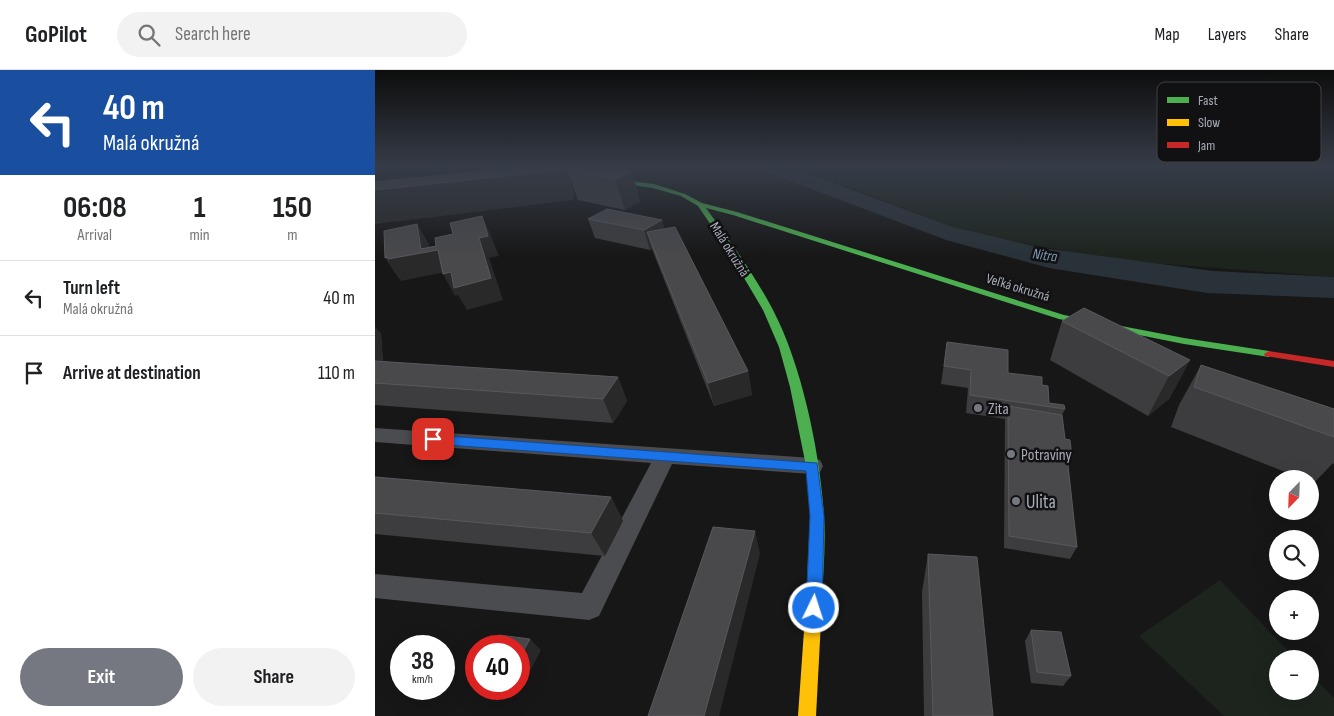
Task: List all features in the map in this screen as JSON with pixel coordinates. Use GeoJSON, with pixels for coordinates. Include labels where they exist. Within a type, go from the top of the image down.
{"type":"FeatureCollection","features":[{"type":"Feature","properties":{"kind":"street","name":"Malá okružná"},"geometry":{"type":"LineString","coordinates":[[685,196],[701,205],[728,244],[768,310],[784,347],[796,387],[812,466],[817,516],[817,554],[807,716]]}},
{"type":"Feature","properties":{"kind":"street","name":"Veľká okružná"},"geometry":{"type":"LineString","coordinates":[[701,205],[735,213],[1062,317],[1184,341],[1334,364]]}},
{"type":"Feature","properties":{"kind":"street"},"geometry":{"type":"LineString","coordinates":[[375,435],[812,466]]}},
{"type":"Feature","properties":{"kind":"street"},"geometry":{"type":"LineString","coordinates":[[375,586],[589,607],[665,456]]}},
{"type":"Feature","properties":{"kind":"shaded area"},"geometry":{"type":"Polygon","coordinates":[[[873,196],[1334,196],[1334,277],[1111,260],[963,231],[873,196]]]}},
{"type":"Feature","properties":{"kind":"shaded area"},"geometry":{"type":"Polygon","coordinates":[[[1220,580],[1269,631],[1269,640],[1278,640],[1287,650],[1269,650],[1269,700],[1319,700],[1319,682],[1334,698],[1334,716],[1224,716],[1139,636],[1220,580]]]}},
{"type":"Feature","properties":{"kind":"water","name":"Nitra"},"geometry":{"type":"Polygon","coordinates":[[[830,196],[869,196],[953,227],[1042,248],[1213,271],[1334,277],[1334,298],[1207,293],[1049,268],[946,240],[830,196]]]}},
{"type":"Feature","properties":{"kind":"building"},"geometry":{"type":"Polygon","coordinates":[[[607,209],[662,220],[644,230],[588,219],[607,209]]]}},
{"type":"Feature","properties":{"kind":"building"},"geometry":{"type":"Polygon","coordinates":[[[482,216],[488,236],[479,238],[491,278],[454,288],[451,272],[443,274],[438,250],[385,258],[384,231],[417,224],[421,249],[436,246],[435,238],[453,234],[450,223],[482,216]]]}},
{"type":"Feature","properties":{"kind":"building"},"geometry":{"type":"Polygon","coordinates":[[[675,227],[748,371],[708,383],[647,232],[675,227]]]}},
{"type":"Feature","properties":{"kind":"building"},"geometry":{"type":"Polygon","coordinates":[[[1084,308],[1190,360],[1169,376],[1062,321],[1084,308]]]}},
{"type":"Feature","properties":{"kind":"building"},"geometry":{"type":"Polygon","coordinates":[[[947,342],[1008,350],[1008,373],[1042,377],[1042,385],[1048,386],[1049,403],[1064,405],[1065,409],[970,395],[971,370],[944,366],[947,342]]]}},
{"type":"Feature","properties":{"kind":"building"},"geometry":{"type":"Polygon","coordinates":[[[375,361],[618,377],[603,399],[375,383],[375,361]]]}},
{"type":"Feature","properties":{"kind":"building"},"geometry":{"type":"Polygon","coordinates":[[[1201,365],[1334,409],[1334,437],[1194,387],[1201,365]]]}},
{"type":"Feature","properties":{"kind":"building"},"geometry":{"type":"Polygon","coordinates":[[[1008,406],[1062,415],[1065,439],[1070,440],[1072,457],[1067,456],[1077,547],[1009,536],[1008,406]]]}},
{"type":"Feature","properties":{"kind":"building"},"geometry":{"type":"Polygon","coordinates":[[[375,477],[611,497],[591,533],[375,513],[375,477]]]}},
{"type":"Feature","properties":{"kind":"building"},"geometry":{"type":"Polygon","coordinates":[[[713,527],[755,531],[704,716],[648,716],[713,527]]]}},
{"type":"Feature","properties":{"kind":"building"},"geometry":{"type":"Polygon","coordinates":[[[928,554],[977,557],[993,716],[933,716],[928,554]]]}},
{"type":"Feature","properties":{"kind":"building"},"geometry":{"type":"Polygon","coordinates":[[[1031,630],[1061,632],[1071,676],[1037,672],[1031,630]]]}},
{"type":"Feature","properties":{"kind":"traffic: fast"},"geometry":{"type":"LineString","coordinates":[[685,196],[700,205],[728,244],[768,310],[784,347],[796,387],[812,466],[817,516],[814,602]]}},
{"type":"Feature","properties":{"kind":"traffic: fast"},"geometry":{"type":"LineString","coordinates":[[700,205],[735,213],[1062,317],[1184,341],[1269,354]]}},
{"type":"Feature","properties":{"kind":"traffic: slow"},"geometry":{"type":"LineString","coordinates":[[807,716],[814,602]]}},
{"type":"Feature","properties":{"kind":"traffic: jam"},"geometry":{"type":"LineString","coordinates":[[1269,354],[1334,364]]}},
{"type":"Feature","properties":{"kind":"place","name":"Zita"},"geometry":{"type":"Point","coordinates":[978,408]}},
{"type":"Feature","properties":{"kind":"place","name":"Potraviny"},"geometry":{"type":"Point","coordinates":[1011,454]}},
{"type":"Feature","properties":{"kind":"place","name":"Ulita"},"geometry":{"type":"Point","coordinates":[1016,501]}},
{"type":"Feature","properties":{"kind":"route"},"geometry":{"type":"LineString","coordinates":[[433,439],[812,466],[817,516],[814,608]]}}]}
